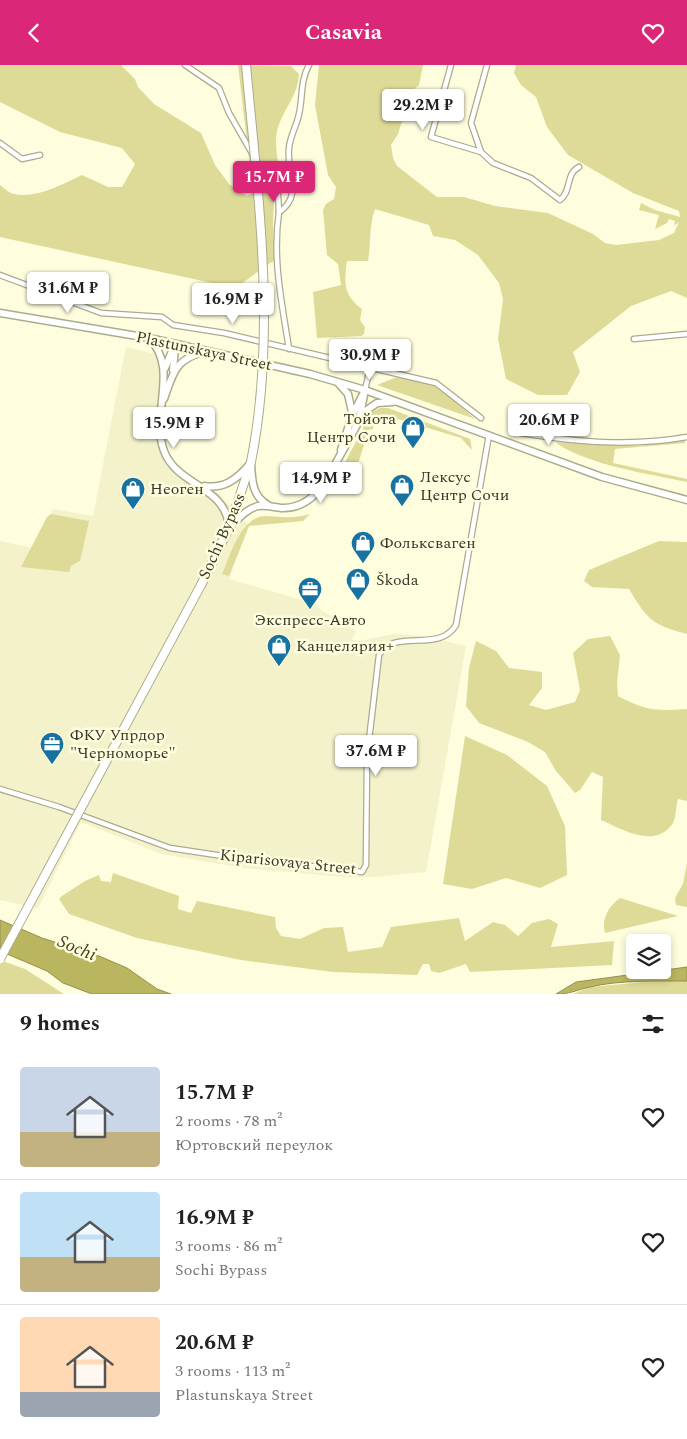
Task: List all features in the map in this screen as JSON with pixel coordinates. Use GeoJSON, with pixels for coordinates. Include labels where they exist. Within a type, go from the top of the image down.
{"type":"FeatureCollection","features":[{"type":"Feature","properties":{"kind":"highway","name":"Sochi Bypass"},"geometry":{"type":"LineString","coordinates":[[0,959],[201,585],[229,528],[251,463],[261,401],[264,335],[256,181],[246,65]]}},
{"type":"Feature","properties":{"kind":"main road","name":"Plastunskaya Street"},"geometry":{"type":"LineString","coordinates":[[0,313],[149,338],[337,382],[396,401],[602,477],[687,501]]}},
{"type":"Feature","properties":{"kind":"main road"},"geometry":{"type":"LineString","coordinates":[[149,338],[161,353],[165,371]]}},
{"type":"Feature","properties":{"kind":"main road"},"geometry":{"type":"LineString","coordinates":[[175,344],[165,371],[161,407],[159,429],[165,454],[179,473],[211,493],[222,506],[229,528],[253,508],[272,506],[290,508],[306,502],[320,490],[340,453],[365,390]]}},
{"type":"Feature","properties":{"kind":"main road"},"geometry":{"type":"LineString","coordinates":[[161,407],[173,372],[175,344]]}},
{"type":"Feature","properties":{"kind":"main road"},"geometry":{"type":"LineString","coordinates":[[173,372],[187,357],[207,351]]}},
{"type":"Feature","properties":{"kind":"main road"},"geometry":{"type":"LineString","coordinates":[[337,382],[351,400],[355,417]]}},
{"type":"Feature","properties":{"kind":"main road"},"geometry":{"type":"LineString","coordinates":[[355,417],[377,403],[396,401]]}},
{"type":"Feature","properties":{"kind":"main road"},"geometry":{"type":"LineString","coordinates":[[201,486],[211,487],[227,484],[240,476],[251,463]]}},
{"type":"Feature","properties":{"kind":"main road"},"geometry":{"type":"LineString","coordinates":[[251,463],[254,488],[257,496],[272,506]]}},
{"type":"Feature","properties":{"kind":"street"},"geometry":{"type":"LineString","coordinates":[[184,65],[219,88],[234,122],[278,195],[279,212],[276,259],[288,349]]}},
{"type":"Feature","properties":{"kind":"street"},"geometry":{"type":"LineString","coordinates":[[279,212],[288,206],[292,197],[288,150],[300,113],[302,84],[309,65]]}},
{"type":"Feature","properties":{"kind":"street"},"geometry":{"type":"LineString","coordinates":[[451,65],[431,137],[481,152],[493,163],[531,178],[560,200],[567,193],[573,170],[579,167]]}},
{"type":"Feature","properties":{"kind":"street"},"geometry":{"type":"LineString","coordinates":[[481,152],[471,123],[487,65]]}},
{"type":"Feature","properties":{"kind":"street"},"geometry":{"type":"LineString","coordinates":[[0,143],[22,159],[40,155]]}},
{"type":"Feature","properties":{"kind":"street"},"geometry":{"type":"LineString","coordinates":[[0,275],[101,313],[162,317],[173,325],[224,333],[436,383],[481,418]]}},
{"type":"Feature","properties":{"kind":"street"},"geometry":{"type":"LineString","coordinates":[[634,339],[687,334]]}},
{"type":"Feature","properties":{"kind":"street"},"geometry":{"type":"LineString","coordinates":[[365,390],[370,368]]}},
{"type":"Feature","properties":{"kind":"street"},"geometry":{"type":"LineString","coordinates":[[521,433],[557,439],[617,444],[654,442],[687,437]]}},
{"type":"Feature","properties":{"kind":"street","name":"Kiparisovaya Street"},"geometry":{"type":"LineString","coordinates":[[0,789],[81,815],[170,848],[362,872],[366,865],[367,757],[378,655],[393,643],[433,640],[448,636],[456,625],[489,435]]}},
{"type":"Feature","properties":{"kind":"shaded area"},"geometry":{"type":"Polygon","coordinates":[[[0,65],[121,65],[135,79],[138,87],[154,104],[201,133],[215,165],[229,184],[247,196],[253,193],[238,65],[291,66],[299,74],[298,82],[276,137],[279,181],[274,204],[273,225],[276,259],[235,288],[0,237],[0,185],[12,193],[22,195],[40,193],[82,175],[108,187],[122,187],[135,164],[122,148],[60,132],[0,102],[0,65]]]}},
{"type":"Feature","properties":{"kind":"shaded area"},"geometry":{"type":"Polygon","coordinates":[[[319,65],[423,65],[419,85],[411,92],[398,134],[391,145],[393,158],[397,166],[437,197],[464,197],[495,206],[548,213],[593,234],[605,243],[616,245],[659,240],[674,233],[679,222],[674,226],[675,221],[669,219],[667,223],[655,229],[659,215],[639,210],[641,203],[655,210],[680,217],[679,211],[633,193],[568,155],[547,127],[536,97],[521,85],[514,73],[516,65],[687,65],[687,298],[671,291],[631,306],[573,352],[580,372],[567,395],[538,395],[506,379],[498,339],[503,299],[499,283],[478,255],[455,240],[433,236],[429,225],[375,209],[368,261],[347,261],[346,269],[346,288],[351,299],[362,309],[360,320],[365,327],[364,334],[361,336],[317,338],[313,292],[341,285],[338,264],[327,255],[323,210],[326,204],[334,199],[336,187],[328,175],[315,105],[319,65]]]}},
{"type":"Feature","properties":{"kind":"shaded area"},"geometry":{"type":"Polygon","coordinates":[[[126,347],[159,355],[159,444],[172,469],[218,493],[249,526],[229,579],[316,604],[321,610],[356,631],[352,640],[360,641],[393,634],[424,636],[466,646],[426,872],[373,877],[344,877],[244,868],[162,854],[81,822],[38,908],[0,900],[0,541],[32,548],[53,509],[93,516],[126,347]]]}},
{"type":"Feature","properties":{"kind":"shaded area"},"geometry":{"type":"Polygon","coordinates":[[[399,376],[436,385],[475,419],[377,385],[399,376]]]}},
{"type":"Feature","properties":{"kind":"shaded area"},"geometry":{"type":"Polygon","coordinates":[[[380,408],[388,408],[470,439],[472,450],[461,438],[385,415],[377,418],[372,430],[369,429],[357,467],[345,462],[362,431],[368,414],[380,408]]]}},
{"type":"Feature","properties":{"kind":"shaded area"},"geometry":{"type":"Polygon","coordinates":[[[685,439],[685,443],[615,449],[613,463],[687,479],[687,482],[601,463],[568,450],[555,442],[639,446],[685,439]]]}},
{"type":"Feature","properties":{"kind":"shaded area"},"geometry":{"type":"Polygon","coordinates":[[[51,514],[89,521],[80,561],[71,566],[69,572],[21,567],[47,517],[51,514]]]}},
{"type":"Feature","properties":{"kind":"shaded area"},"geometry":{"type":"Polygon","coordinates":[[[310,514],[303,521],[249,526],[229,576],[222,574],[238,537],[250,522],[258,517],[294,517],[310,514]]]}},
{"type":"Feature","properties":{"kind":"shaded area"},"geometry":{"type":"Polygon","coordinates":[[[659,541],[687,542],[687,634],[658,624],[646,614],[629,589],[592,587],[584,581],[589,570],[659,541]]]}},
{"type":"Feature","properties":{"kind":"shaded area"},"geometry":{"type":"Polygon","coordinates":[[[610,636],[620,655],[617,683],[618,696],[636,705],[651,709],[687,709],[687,801],[678,799],[673,823],[666,831],[657,835],[638,835],[601,820],[603,777],[592,772],[580,790],[575,793],[556,771],[545,752],[528,742],[479,723],[466,706],[469,668],[476,641],[496,651],[509,668],[542,672],[542,688],[529,705],[546,710],[575,702],[580,690],[573,653],[588,639],[610,636]]]}},
{"type":"Feature","properties":{"kind":"shaded area"},"geometry":{"type":"Polygon","coordinates":[[[465,736],[507,755],[547,786],[565,826],[567,875],[540,888],[506,878],[472,889],[443,884],[465,736]]]}},
{"type":"Feature","properties":{"kind":"shaded area"},"geometry":{"type":"Polygon","coordinates":[[[687,863],[687,907],[676,905],[675,898],[683,884],[687,863]]]}},
{"type":"Feature","properties":{"kind":"shaded area"},"geometry":{"type":"Polygon","coordinates":[[[113,873],[179,896],[178,909],[191,913],[197,901],[275,917],[276,928],[281,936],[300,939],[324,928],[343,927],[348,952],[382,947],[391,927],[459,918],[465,941],[493,922],[505,925],[518,936],[532,923],[549,919],[558,924],[551,947],[614,941],[612,965],[470,972],[466,964],[439,973],[431,971],[429,964],[423,964],[417,975],[333,972],[241,960],[137,938],[69,914],[59,899],[62,896],[85,881],[99,875],[101,881],[111,882],[113,873]]]}},
{"type":"Feature","properties":{"kind":"shaded area"},"geometry":{"type":"Polygon","coordinates":[[[620,898],[678,916],[605,933],[604,923],[606,914],[620,898]]]}},
{"type":"Feature","properties":{"kind":"shaded area"},"geometry":{"type":"Polygon","coordinates":[[[0,920],[42,938],[99,956],[127,968],[157,989],[171,994],[92,994],[63,983],[47,971],[0,951],[0,920]]]}},
{"type":"Feature","properties":{"kind":"shaded area"},"geometry":{"type":"Polygon","coordinates":[[[0,960],[25,969],[64,994],[0,994],[0,960]]]}},
{"type":"Feature","properties":{"kind":"shaded area"},"geometry":{"type":"Polygon","coordinates":[[[687,967],[687,981],[613,983],[570,993],[556,994],[576,982],[626,975],[626,979],[671,979],[671,969],[687,967]]]}},
{"type":"Feature","properties":{"kind":"shaded area"},"geometry":{"type":"Polygon","coordinates":[[[655,981],[687,981],[687,994],[573,994],[590,987],[655,981]]]}},
{"type":"Feature","properties":{"kind":"place","name":"Тойота Центр Сочи"},"geometry":{"type":"Point","coordinates":[413,449]}},
{"type":"Feature","properties":{"kind":"place","name":"Лексус Центр Сочи"},"geometry":{"type":"Point","coordinates":[402,507]}},
{"type":"Feature","properties":{"kind":"place","name":"Неоген"},"geometry":{"type":"Point","coordinates":[133,510]}},
{"type":"Feature","properties":{"kind":"place","name":"Фольксваген"},"geometry":{"type":"Point","coordinates":[363,564]}},
{"type":"Feature","properties":{"kind":"place","name":"Škoda"},"geometry":{"type":"Point","coordinates":[358,601]}},
{"type":"Feature","properties":{"kind":"place","name":"Экспресс-Авто"},"geometry":{"type":"Point","coordinates":[310,610]}},
{"type":"Feature","properties":{"kind":"place","name":"Канцелярия+"},"geometry":{"type":"Point","coordinates":[279,667]}},
{"type":"Feature","properties":{"kind":"place","name":"ФКУ Упрдор \"Черноморье\""},"geometry":{"type":"Point","coordinates":[52,765]}},
{"type":"Feature","properties":{"kind":"water label","name":"Sochi"},"geometry":{"type":"Point","coordinates":[77,948]}}]}
